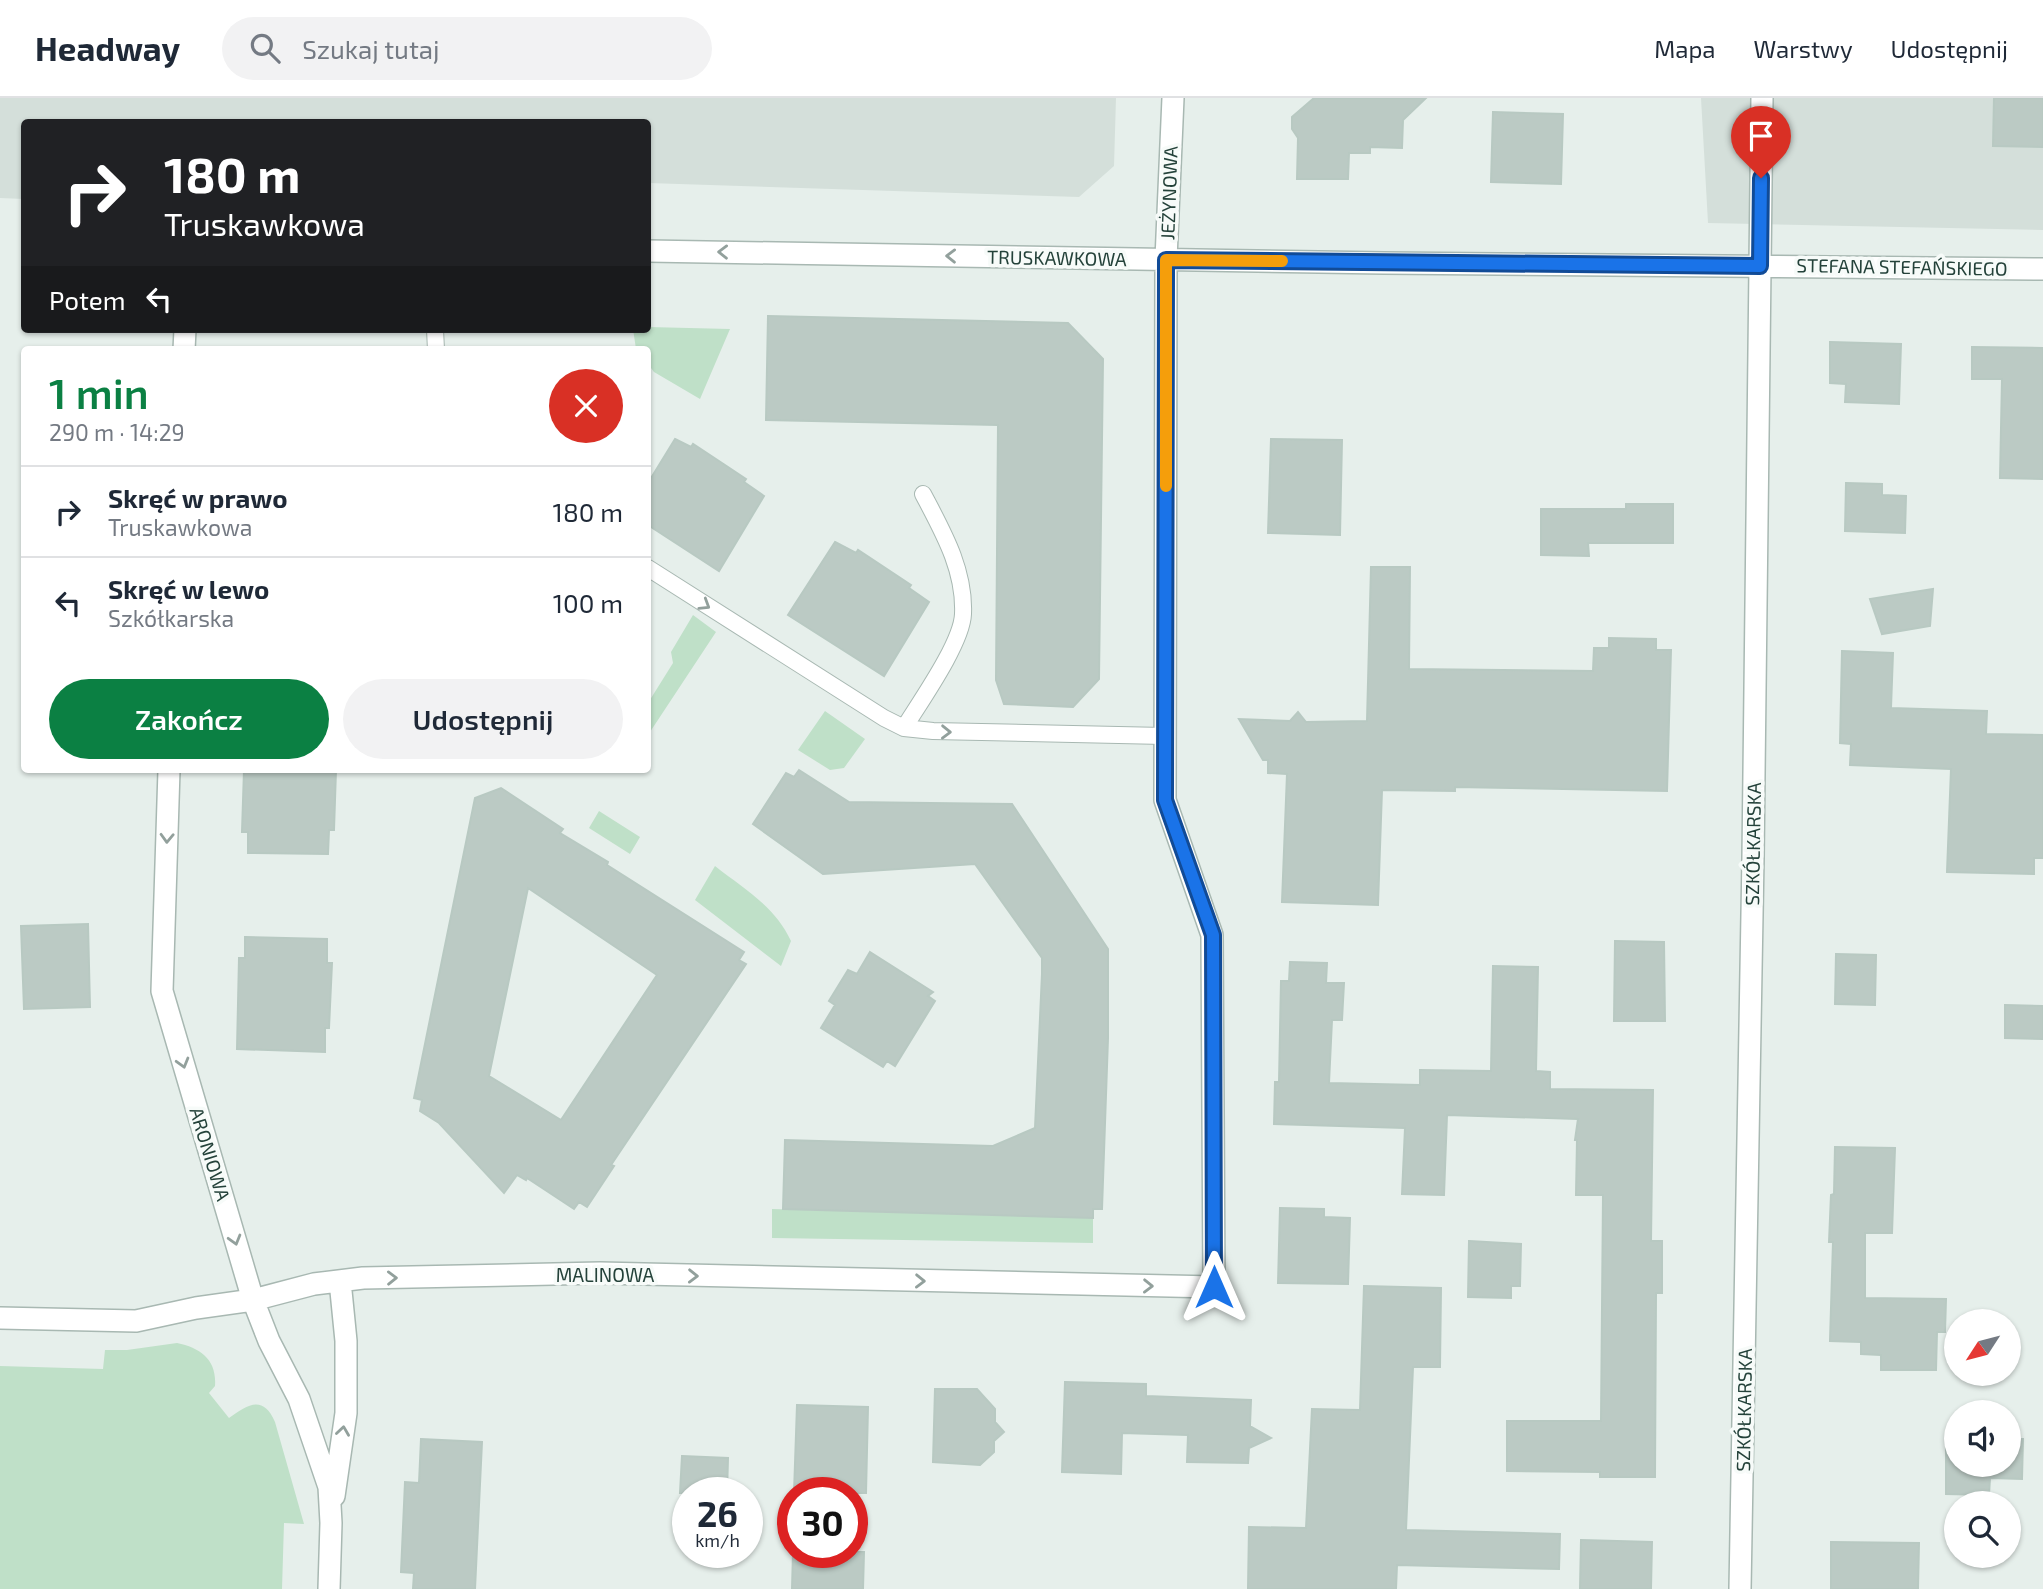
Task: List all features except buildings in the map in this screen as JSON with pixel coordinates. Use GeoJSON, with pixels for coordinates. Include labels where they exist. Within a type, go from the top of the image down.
{"type":"FeatureCollection","features":[{"type":"Feature","properties":{"kind":"street","name":"JEŻYNOWA"},"geometry":{"type":"LineString","coordinates":[[1173,98],[1166,260],[1165,800],[1213,935],[1214,1287]]}},
{"type":"Feature","properties":{"kind":"street","name":"SZKÓŁKARSKA"},"geometry":{"type":"LineString","coordinates":[[1740,1589],[1762,98]]}},
{"type":"Feature","properties":{"kind":"street","name":"TRUSKAWKOWA"},"geometry":{"type":"LineString","coordinates":[[651,251],[1760,266]]}},
{"type":"Feature","properties":{"kind":"street","name":"STEFANA STEFAŃSKIEGO"},"geometry":{"type":"LineString","coordinates":[[1760,266],[2043,269]]}},
{"type":"Feature","properties":{"kind":"street","name":"ARONIOWA"},"geometry":{"type":"LineString","coordinates":[[169,773],[162,991],[253,1300],[269,1342],[299,1398],[329,1487],[329,1589]]}},
{"type":"Feature","properties":{"kind":"street","name":"MALINOWA"},"geometry":{"type":"LineString","coordinates":[[0,1318],[136,1321],[196,1308],[253,1300],[314,1284],[363,1278],[600,1273],[1214,1287]]}},
{"type":"Feature","properties":{"kind":"street","name":"ARONIOWA"},"geometry":{"type":"LineString","coordinates":[[331,1523],[346,1413],[346,1341],[340,1281]]}},
{"type":"Feature","properties":{"kind":"lane"},"geometry":{"type":"LineString","coordinates":[[904,728],[949,654],[963,617],[960,574],[923,494]]}},
{"type":"Feature","properties":{"kind":"lane"},"geometry":{"type":"LineString","coordinates":[[651,570],[884,718],[904,728],[933,731],[1164,736]]}},
{"type":"Feature","properties":{"kind":"shaded area"},"geometry":{"type":"Polygon","coordinates":[[[0,98],[1116,98],[1114,166],[1079,197],[651,183],[651,119],[21,119],[21,199],[0,198],[0,98]]]}},
{"type":"Feature","properties":{"kind":"shaded area"},"geometry":{"type":"Polygon","coordinates":[[[1701,98],[2043,98],[2043,230],[1708,223],[1701,98]]]}},
{"type":"Feature","properties":{"kind":"green space"},"geometry":{"type":"Polygon","coordinates":[[[651,327],[730,329],[700,399],[654,372],[651,368],[651,346],[636,346],[634,333],[651,333],[651,327]]]}},
{"type":"Feature","properties":{"kind":"green space"},"geometry":{"type":"Polygon","coordinates":[[[693,615],[716,632],[651,730],[651,698],[673,663],[671,652],[693,615]]]}},
{"type":"Feature","properties":{"kind":"green space"},"geometry":{"type":"Polygon","coordinates":[[[825,711],[865,739],[844,768],[830,770],[798,750],[825,711]]]}},
{"type":"Feature","properties":{"kind":"green space"},"geometry":{"type":"Polygon","coordinates":[[[599,811],[640,837],[630,854],[589,828],[599,811]]]}},
{"type":"Feature","properties":{"kind":"green space"},"geometry":{"type":"Polygon","coordinates":[[[715,866],[768,908],[784,929],[791,941],[781,966],[695,900],[715,866]]]}},
{"type":"Feature","properties":{"kind":"green space"},"geometry":{"type":"Polygon","coordinates":[[[772,1209],[1093,1218],[1093,1243],[772,1238],[772,1209]]]}},
{"type":"Feature","properties":{"kind":"green space"},"geometry":{"type":"Polygon","coordinates":[[[177,1343],[200,1352],[210,1362],[215,1386],[209,1393],[229,1418],[248,1406],[260,1405],[270,1413],[275,1422],[304,1524],[284,1523],[282,1589],[0,1589],[0,1366],[103,1369],[105,1350],[127,1350],[177,1343]]]}},
{"type":"Feature","properties":{"kind":"slow traffic"},"geometry":{"type":"LineString","coordinates":[[1166,486],[1166,260],[1282,261]]}},
{"type":"Feature","properties":{"kind":"route"},"geometry":{"type":"LineString","coordinates":[[1214,1287],[1213,935],[1165,800],[1166,260],[1760,266],[1761,178]]}}]}
